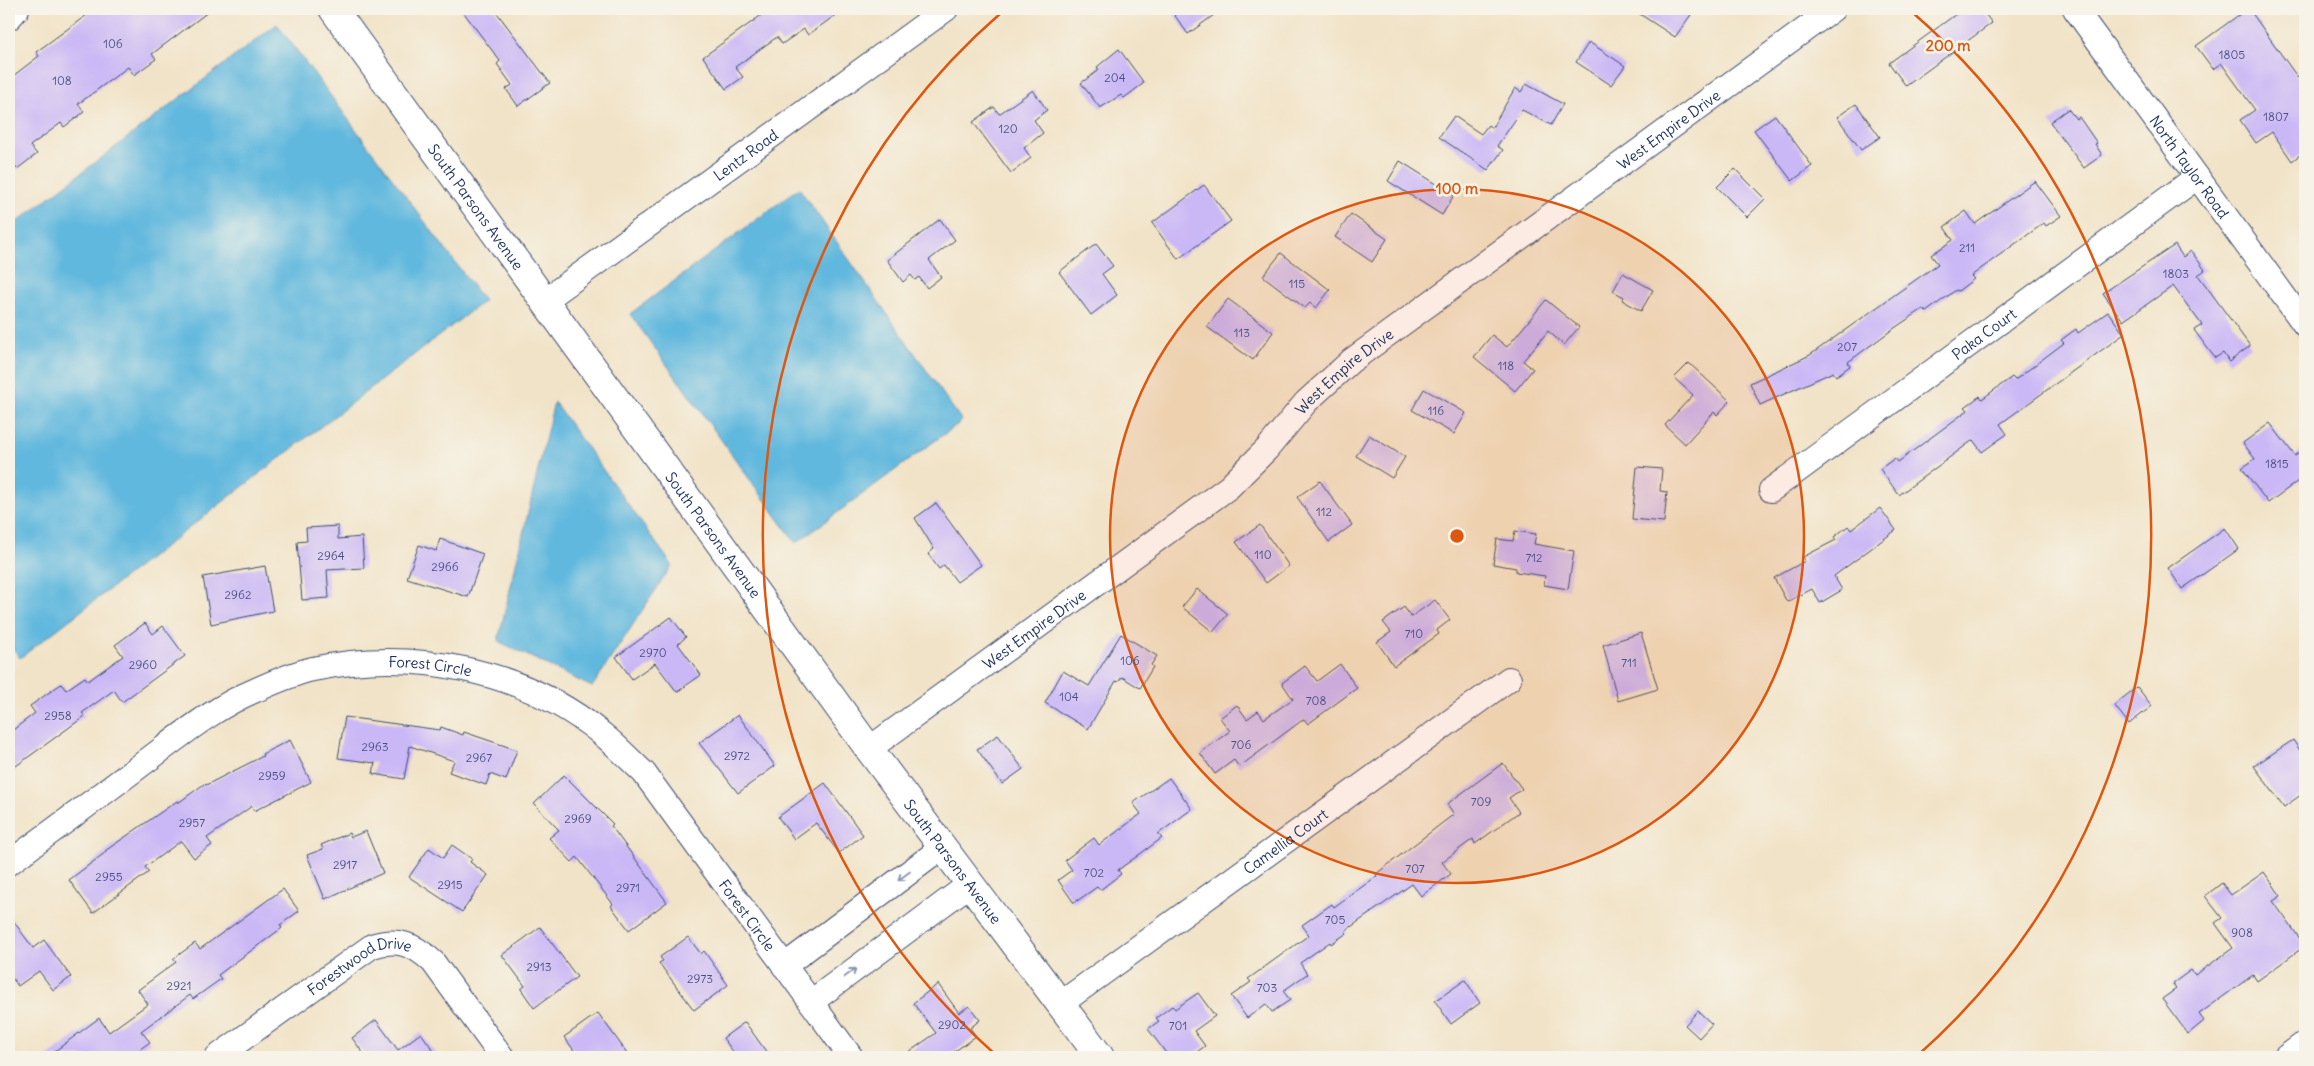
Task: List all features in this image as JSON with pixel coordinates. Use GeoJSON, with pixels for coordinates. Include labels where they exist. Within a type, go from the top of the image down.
{"type":"FeatureCollection","features":[{"type":"Feature","properties":{"kind":"main road","name":"South Parsons Avenue"},"geometry":{"type":"LineString","coordinates":[[333,9],[869,749],[1100,1057]]}},
{"type":"Feature","properties":{"kind":"street"},"geometry":{"type":"LineString","coordinates":[[9,18],[17,9]]}},
{"type":"Feature","properties":{"kind":"street","name":"Lentz Road"},"geometry":{"type":"LineString","coordinates":[[544,301],[946,9]]}},
{"type":"Feature","properties":{"kind":"street","name":"West Empire Drive"},"geometry":{"type":"LineString","coordinates":[[869,749],[1229,487],[1267,449],[1306,402],[1351,361],[1833,9]]}},
{"type":"Feature","properties":{"kind":"street","name":"North Taylor Road"},"geometry":{"type":"LineString","coordinates":[[2075,9],[2305,325]]}},
{"type":"Feature","properties":{"kind":"street","name":"Paka Court"},"geometry":{"type":"LineString","coordinates":[[1770,490],[2197,177]]}},
{"type":"Feature","properties":{"kind":"street","name":"Forest Circle"},"geometry":{"type":"LineString","coordinates":[[9,864],[204,718],[255,690],[312,669],[363,662],[417,662],[466,668],[514,684],[558,704],[602,734],[644,773],[851,1057]]}},
{"type":"Feature","properties":{"kind":"street","name":"Camellia Court"},"geometry":{"type":"LineString","coordinates":[[1060,1004],[1508,679]]}},
{"type":"Feature","properties":{"kind":"street","name":"Forest Circle"},"geometry":{"type":"LineString","coordinates":[[784,966],[943,847]]}},
{"type":"Feature","properties":{"kind":"street"},"geometry":{"type":"LineString","coordinates":[[811,1002],[970,884]]}},
{"type":"Feature","properties":{"kind":"street","name":"Forestwood Drive"},"geometry":{"type":"LineString","coordinates":[[217,1057],[372,946],[387,942],[420,950],[433,962],[502,1057]]}},
{"type":"Feature","properties":{"kind":"street"},"geometry":{"type":"LineString","coordinates":[[2286,1057],[2305,1043]]}},
{"type":"Feature","properties":{"kind":"water"},"geometry":{"type":"Polygon","coordinates":[[[277,24],[484,301],[20,658],[9,643],[9,228],[277,24]]]}},
{"type":"Feature","properties":{"kind":"water"},"geometry":{"type":"Polygon","coordinates":[[[799,188],[962,421],[796,543],[630,314],[799,188]]]}},
{"type":"Feature","properties":{"kind":"water"},"geometry":{"type":"Polygon","coordinates":[[[554,402],[672,565],[592,687],[498,641],[554,402]]]}},
{"type":"Feature","properties":{"kind":"building"},"geometry":{"type":"Polygon","coordinates":[[[95,9],[212,9],[152,54],[156,59],[134,75],[128,67],[78,104],[84,112],[64,127],[61,123],[30,146],[37,154],[17,169],[9,158],[9,79],[39,56],[36,52],[95,9]]]}},
{"type":"Feature","properties":{"kind":"building"},"geometry":{"type":"Polygon","coordinates":[[[461,9],[494,9],[550,83],[518,106],[506,89],[512,85],[497,64],[500,61],[461,9]]]}},
{"type":"Feature","properties":{"kind":"building"},"geometry":{"type":"Polygon","coordinates":[[[770,9],[844,9],[808,35],[804,29],[782,44],[777,37],[735,67],[743,77],[726,89],[703,57],[770,9]]]}},
{"type":"Feature","properties":{"kind":"building"},"geometry":{"type":"Polygon","coordinates":[[[1170,9],[1222,9],[1188,34],[1170,9]]]}},
{"type":"Feature","properties":{"kind":"building"},"geometry":{"type":"Polygon","coordinates":[[[1632,9],[1695,9],[1675,37],[1632,9]]]}},
{"type":"Feature","properties":{"kind":"building"},"geometry":{"type":"Polygon","coordinates":[[[1963,9],[1981,9],[1992,23],[1906,86],[1889,63],[1963,9]]]}},
{"type":"Feature","properties":{"kind":"building"},"geometry":{"type":"Polygon","coordinates":[[[2249,9],[2298,78],[2305,72],[2305,151],[2292,161],[2272,132],[2256,143],[2240,120],[2255,110],[2221,63],[2213,69],[2196,46],[2249,9]]]}},
{"type":"Feature","properties":{"kind":"building"},"geometry":{"type":"Polygon","coordinates":[[[1589,42],[1625,66],[1611,85],[1576,62],[1589,42]]]}},
{"type":"Feature","properties":{"kind":"building"},"geometry":{"type":"Polygon","coordinates":[[[1119,49],[1144,83],[1124,98],[1121,95],[1100,108],[1081,83],[1099,70],[1097,67],[1119,49]]]}},
{"type":"Feature","properties":{"kind":"building"},"geometry":{"type":"Polygon","coordinates":[[[1526,84],[1563,104],[1551,125],[1522,110],[1497,146],[1503,150],[1488,170],[1439,137],[1454,116],[1481,134],[1488,125],[1492,128],[1515,88],[1521,92],[1526,84]]]}},
{"type":"Feature","properties":{"kind":"building"},"geometry":{"type":"Polygon","coordinates":[[[1033,90],[1047,110],[1034,120],[1043,133],[1024,148],[1031,158],[1011,173],[973,122],[994,107],[999,114],[1033,90]]]}},
{"type":"Feature","properties":{"kind":"building"},"geometry":{"type":"Polygon","coordinates":[[[1856,104],[1880,137],[1861,150],[1837,117],[1856,104]]]}},
{"type":"Feature","properties":{"kind":"building"},"geometry":{"type":"Polygon","coordinates":[[[2068,109],[2076,119],[2079,117],[2097,143],[2095,144],[2102,155],[2084,168],[2050,122],[2068,109]]]}},
{"type":"Feature","properties":{"kind":"building"},"geometry":{"type":"Polygon","coordinates":[[[1775,115],[1812,166],[1792,181],[1754,130],[1775,115]]]}},
{"type":"Feature","properties":{"kind":"building"},"geometry":{"type":"Polygon","coordinates":[[[1400,161],[1454,195],[1442,215],[1388,181],[1400,161]]]}},
{"type":"Feature","properties":{"kind":"building"},"geometry":{"type":"Polygon","coordinates":[[[1735,169],[1765,199],[1747,217],[1717,187],[1735,169]]]}},
{"type":"Feature","properties":{"kind":"building"},"geometry":{"type":"Polygon","coordinates":[[[2035,181],[2061,216],[2046,226],[2044,223],[2001,254],[1971,276],[1974,279],[1958,291],[1956,290],[1926,312],[1923,309],[1893,329],[1848,362],[1850,366],[1836,376],[1833,372],[1760,405],[1750,383],[1810,355],[1938,264],[1931,255],[1953,240],[1944,227],[1966,211],[1975,224],[2035,181]]]}},
{"type":"Feature","properties":{"kind":"building"},"geometry":{"type":"Polygon","coordinates":[[[1204,185],[1231,221],[1178,259],[1152,223],[1204,185]]]}},
{"type":"Feature","properties":{"kind":"building"},"geometry":{"type":"Polygon","coordinates":[[[1351,214],[1387,239],[1372,262],[1335,237],[1351,214]]]}},
{"type":"Feature","properties":{"kind":"building"},"geometry":{"type":"Polygon","coordinates":[[[940,219],[955,240],[929,260],[941,277],[927,288],[919,277],[915,280],[911,275],[903,282],[887,260],[940,219]]]}},
{"type":"Feature","properties":{"kind":"building"},"geometry":{"type":"Polygon","coordinates":[[[1096,244],[1113,266],[1102,274],[1117,295],[1091,315],[1059,272],[1096,244]]]}},
{"type":"Feature","properties":{"kind":"building"},"geometry":{"type":"Polygon","coordinates":[[[2175,245],[2183,257],[2191,251],[2205,270],[2198,275],[2250,346],[2229,362],[2223,353],[2215,358],[2194,330],[2202,325],[2173,286],[2123,321],[2103,293],[2175,245]]]}},
{"type":"Feature","properties":{"kind":"building"},"geometry":{"type":"Polygon","coordinates":[[[1281,253],[1330,290],[1316,308],[1310,303],[1305,308],[1263,276],[1281,253]]]}},
{"type":"Feature","properties":{"kind":"building"},"geometry":{"type":"Polygon","coordinates":[[[1623,273],[1653,290],[1641,311],[1622,300],[1624,297],[1613,291],[1623,273]]]}},
{"type":"Feature","properties":{"kind":"building"},"geometry":{"type":"Polygon","coordinates":[[[1228,299],[1273,332],[1253,360],[1207,327],[1228,299]]]}},
{"type":"Feature","properties":{"kind":"building"},"geometry":{"type":"Polygon","coordinates":[[[1546,300],[1579,327],[1564,345],[1548,331],[1523,361],[1533,369],[1515,391],[1474,357],[1492,335],[1507,347],[1546,300]]]}},
{"type":"Feature","properties":{"kind":"building"},"geometry":{"type":"Polygon","coordinates":[[[2108,312],[2124,334],[2000,424],[2007,434],[1982,452],[1973,440],[1899,495],[1880,469],[1895,458],[1898,462],[1968,410],[1965,407],[1980,396],[1982,399],[2012,377],[2015,380],[2064,343],[2061,340],[2076,329],[2078,333],[2108,312]]]}},
{"type":"Feature","properties":{"kind":"building"},"geometry":{"type":"Polygon","coordinates":[[[1689,363],[1730,401],[1717,415],[1714,412],[1685,444],[1665,425],[1693,395],[1674,378],[1689,363]]]}},
{"type":"Feature","properties":{"kind":"building"},"geometry":{"type":"Polygon","coordinates":[[[1424,389],[1466,413],[1454,434],[1412,410],[1424,389]]]}},
{"type":"Feature","properties":{"kind":"building"},"geometry":{"type":"Polygon","coordinates":[[[2270,423],[2295,456],[2305,448],[2305,476],[2268,503],[2242,468],[2255,459],[2243,443],[2270,423]]]}},
{"type":"Feature","properties":{"kind":"building"},"geometry":{"type":"Polygon","coordinates":[[[1369,435],[1405,457],[1392,478],[1356,456],[1369,435]]]}},
{"type":"Feature","properties":{"kind":"building"},"geometry":{"type":"Polygon","coordinates":[[[1637,467],[1662,469],[1660,491],[1667,492],[1664,522],[1632,519],[1637,467]]]}},
{"type":"Feature","properties":{"kind":"building"},"geometry":{"type":"Polygon","coordinates":[[[1320,481],[1352,525],[1329,542],[1297,497],[1320,481]]]}},
{"type":"Feature","properties":{"kind":"building"},"geometry":{"type":"Polygon","coordinates":[[[936,503],[981,565],[957,582],[944,565],[939,569],[928,554],[934,549],[915,518],[936,503]]]}},
{"type":"Feature","properties":{"kind":"building"},"geometry":{"type":"Polygon","coordinates":[[[1880,508],[1896,530],[1834,576],[1842,590],[1820,603],[1812,589],[1787,602],[1774,578],[1805,561],[1803,557],[1836,540],[1834,537],[1848,526],[1851,530],[1880,508]]]}},
{"type":"Feature","properties":{"kind":"building"},"geometry":{"type":"Polygon","coordinates":[[[1260,525],[1289,566],[1266,583],[1236,542],[1260,525]]]}},
{"type":"Feature","properties":{"kind":"building"},"geometry":{"type":"Polygon","coordinates":[[[338,526],[338,539],[362,537],[364,568],[327,570],[329,598],[302,600],[297,542],[307,541],[306,528],[338,526]]]}},
{"type":"Feature","properties":{"kind":"building"},"geometry":{"type":"Polygon","coordinates":[[[2225,528],[2239,549],[2182,589],[2168,568],[2225,528]]]}},
{"type":"Feature","properties":{"kind":"building"},"geometry":{"type":"Polygon","coordinates":[[[1515,531],[1536,534],[1534,544],[1574,551],[1568,589],[1544,585],[1545,576],[1516,572],[1516,568],[1493,564],[1497,539],[1513,541],[1515,531]]]}},
{"type":"Feature","properties":{"kind":"building"},"geometry":{"type":"Polygon","coordinates":[[[440,539],[483,554],[468,597],[407,578],[419,545],[436,551],[440,539]]]}},
{"type":"Feature","properties":{"kind":"building"},"geometry":{"type":"Polygon","coordinates":[[[265,566],[273,611],[211,624],[203,577],[265,566]]]}},
{"type":"Feature","properties":{"kind":"building"},"geometry":{"type":"Polygon","coordinates":[[[1197,589],[1228,614],[1213,632],[1182,607],[1197,589]]]}},
{"type":"Feature","properties":{"kind":"building"},"geometry":{"type":"Polygon","coordinates":[[[1435,600],[1450,620],[1437,630],[1439,634],[1394,666],[1377,642],[1391,632],[1383,622],[1404,607],[1411,617],[1435,600]]]}},
{"type":"Feature","properties":{"kind":"building"},"geometry":{"type":"Polygon","coordinates":[[[671,617],[686,637],[678,644],[701,675],[677,692],[655,663],[632,679],[616,657],[671,617]]]}},
{"type":"Feature","properties":{"kind":"building"},"geometry":{"type":"Polygon","coordinates":[[[145,623],[153,634],[163,626],[185,656],[122,702],[114,690],[82,713],[85,716],[9,771],[9,733],[35,713],[30,706],[61,684],[66,690],[85,677],[88,681],[123,656],[115,645],[145,623]]]}},
{"type":"Feature","properties":{"kind":"building"},"geometry":{"type":"Polygon","coordinates":[[[1641,633],[1658,689],[1618,701],[1603,645],[1641,633]]]}},
{"type":"Feature","properties":{"kind":"building"},"geometry":{"type":"Polygon","coordinates":[[[1121,634],[1157,656],[1151,665],[1153,667],[1140,688],[1122,677],[1118,682],[1116,681],[1088,729],[1045,703],[1063,671],[1089,686],[1121,634]]]}},
{"type":"Feature","properties":{"kind":"building"},"geometry":{"type":"Polygon","coordinates":[[[1340,664],[1357,688],[1308,724],[1304,719],[1239,767],[1234,760],[1215,774],[1200,753],[1230,731],[1220,718],[1237,705],[1247,719],[1258,711],[1264,719],[1293,699],[1282,683],[1305,666],[1317,681],[1340,664]]]}},
{"type":"Feature","properties":{"kind":"building"},"geometry":{"type":"Polygon","coordinates":[[[2137,687],[2152,706],[2129,724],[2114,705],[2137,687]]]}},
{"type":"Feature","properties":{"kind":"building"},"geometry":{"type":"Polygon","coordinates":[[[738,715],[775,766],[738,793],[699,743],[738,715]]]}},
{"type":"Feature","properties":{"kind":"building"},"geometry":{"type":"Polygon","coordinates":[[[345,717],[440,730],[441,727],[463,735],[464,732],[517,750],[506,780],[490,774],[486,785],[449,772],[454,761],[410,746],[404,779],[373,774],[375,763],[338,758],[345,717]]]}},
{"type":"Feature","properties":{"kind":"building"},"geometry":{"type":"Polygon","coordinates":[[[998,735],[1023,769],[1002,784],[977,749],[998,735]]]}},
{"type":"Feature","properties":{"kind":"building"},"geometry":{"type":"Polygon","coordinates":[[[290,740],[311,782],[254,811],[252,806],[207,838],[212,845],[194,858],[181,841],[145,867],[149,872],[93,913],[69,880],[105,851],[177,801],[178,803],[204,784],[206,785],[263,756],[262,754],[290,740]]]}},
{"type":"Feature","properties":{"kind":"building"},"geometry":{"type":"Polygon","coordinates":[[[2293,740],[2305,758],[2305,792],[2284,807],[2254,766],[2293,740]]]}},
{"type":"Feature","properties":{"kind":"building"},"geometry":{"type":"Polygon","coordinates":[[[1503,763],[1522,789],[1509,798],[1519,812],[1475,844],[1473,839],[1442,862],[1451,874],[1421,896],[1412,884],[1345,931],[1347,933],[1331,944],[1330,942],[1300,963],[1307,974],[1283,991],[1290,1000],[1272,1012],[1266,1004],[1247,1018],[1231,996],[1251,982],[1248,979],[1309,935],[1302,925],[1332,904],[1334,907],[1377,876],[1376,874],[1454,814],[1447,804],[1503,763]]]}},
{"type":"Feature","properties":{"kind":"building"},"geometry":{"type":"Polygon","coordinates":[[[564,775],[613,824],[611,826],[667,902],[629,930],[611,906],[613,904],[577,857],[572,862],[549,838],[559,830],[534,804],[564,775]]]}},
{"type":"Feature","properties":{"kind":"building"},"geometry":{"type":"Polygon","coordinates":[[[1169,778],[1192,809],[1158,834],[1162,838],[1118,870],[1121,874],[1100,890],[1097,887],[1074,903],[1058,880],[1072,870],[1065,860],[1094,838],[1099,845],[1141,814],[1133,803],[1169,778]]]}},
{"type":"Feature","properties":{"kind":"building"},"geometry":{"type":"Polygon","coordinates":[[[825,783],[863,835],[839,853],[816,823],[794,839],[778,817],[825,783]]]}},
{"type":"Feature","properties":{"kind":"building"},"geometry":{"type":"Polygon","coordinates":[[[366,831],[383,873],[325,899],[307,855],[323,849],[321,845],[349,833],[351,837],[366,831]]]}},
{"type":"Feature","properties":{"kind":"building"},"geometry":{"type":"Polygon","coordinates":[[[452,845],[472,859],[470,862],[488,875],[462,912],[409,877],[429,848],[443,858],[452,845]]]}},
{"type":"Feature","properties":{"kind":"building"},"geometry":{"type":"Polygon","coordinates":[[[2264,872],[2281,896],[2273,901],[2305,946],[2257,981],[2253,975],[2199,1014],[2204,1021],[2188,1034],[2162,999],[2176,989],[2172,984],[2191,970],[2195,975],[2233,948],[2215,923],[2222,918],[2205,896],[2222,883],[2231,895],[2264,872]]]}},
{"type":"Feature","properties":{"kind":"building"},"geometry":{"type":"Polygon","coordinates":[[[283,889],[299,911],[280,925],[282,928],[218,975],[221,979],[193,999],[190,995],[141,1031],[150,1042],[129,1057],[47,1057],[99,1018],[109,1032],[148,1004],[138,990],[176,962],[173,959],[195,943],[200,949],[283,889]]]}},
{"type":"Feature","properties":{"kind":"building"},"geometry":{"type":"Polygon","coordinates":[[[9,915],[33,948],[44,940],[71,977],[53,990],[39,971],[18,986],[9,974],[9,915]]]}},
{"type":"Feature","properties":{"kind":"building"},"geometry":{"type":"Polygon","coordinates":[[[540,927],[577,977],[534,1008],[521,989],[525,986],[502,955],[540,927]]]}},
{"type":"Feature","properties":{"kind":"building"},"geometry":{"type":"Polygon","coordinates":[[[688,937],[701,954],[704,951],[728,985],[694,1010],[659,963],[663,961],[660,957],[688,937]]]}},
{"type":"Feature","properties":{"kind":"building"},"geometry":{"type":"Polygon","coordinates":[[[1465,980],[1480,1003],[1451,1024],[1435,1001],[1465,980]]]}},
{"type":"Feature","properties":{"kind":"building"},"geometry":{"type":"Polygon","coordinates":[[[938,984],[959,1013],[969,1006],[980,1020],[970,1028],[976,1036],[947,1057],[902,1057],[936,1033],[913,1003],[938,984]]]}},
{"type":"Feature","properties":{"kind":"building"},"geometry":{"type":"Polygon","coordinates":[[[1198,993],[1215,1016],[1194,1031],[1205,1046],[1190,1057],[1169,1057],[1148,1029],[1159,1021],[1156,1018],[1172,1006],[1175,1009],[1198,993]]]}},
{"type":"Feature","properties":{"kind":"building"},"geometry":{"type":"Polygon","coordinates":[[[1698,1011],[1712,1024],[1699,1038],[1685,1025],[1698,1011]]]}},
{"type":"Feature","properties":{"kind":"building"},"geometry":{"type":"Polygon","coordinates":[[[598,1013],[630,1057],[579,1057],[564,1037],[598,1013]]]}},
{"type":"Feature","properties":{"kind":"building"},"geometry":{"type":"Polygon","coordinates":[[[376,1020],[398,1050],[421,1033],[438,1057],[366,1057],[352,1038],[376,1020]]]}},
{"type":"Feature","properties":{"kind":"building"},"geometry":{"type":"Polygon","coordinates":[[[745,1022],[770,1057],[737,1057],[723,1038],[745,1022]]]}}]}
